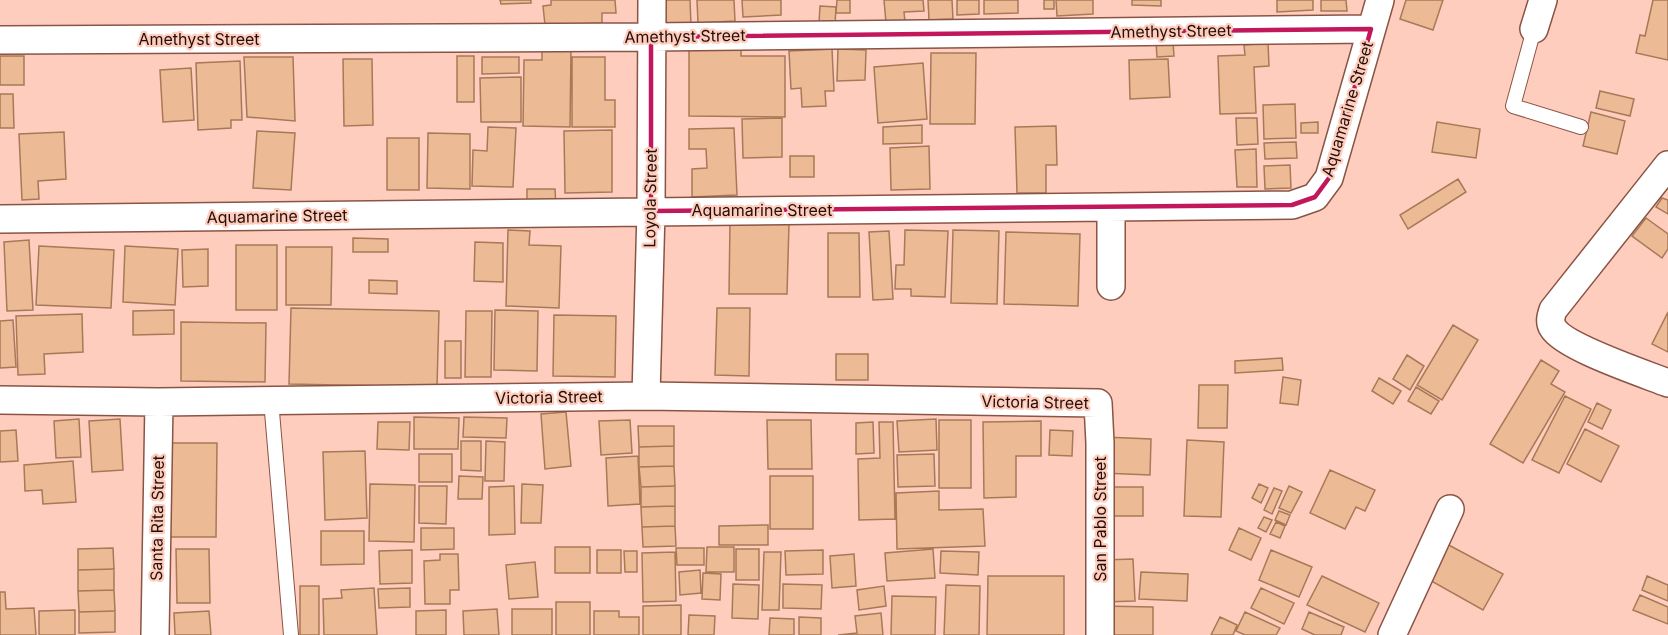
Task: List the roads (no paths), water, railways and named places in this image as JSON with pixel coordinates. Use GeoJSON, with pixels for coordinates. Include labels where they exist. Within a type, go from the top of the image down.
{"type":"FeatureCollection","features":[{"type":"Feature","properties":{"kind":"street","name":"Loyola Street"},"geometry":{"type":"LineString","coordinates":[[646,396],[651,211],[652,0]]}},
{"type":"Feature","properties":{"kind":"street","name":"Aquamarine Street"},"geometry":{"type":"LineString","coordinates":[[0,219],[1292,205],[1315,197],[1329,178],[1380,0]]}},
{"type":"Feature","properties":{"kind":"street"},"geometry":{"type":"LineString","coordinates":[[1534,29],[1543,0]]}},
{"type":"Feature","properties":{"kind":"street","name":"Amethyst Street"},"geometry":{"type":"LineString","coordinates":[[0,40],[651,37],[1371,29]]}},
{"type":"Feature","properties":{"kind":"street"},"geometry":{"type":"LineString","coordinates":[[1668,165],[1553,310],[1550,318],[1552,327],[1567,340],[1668,383]]}},
{"type":"Feature","properties":{"kind":"street"},"geometry":{"type":"LineString","coordinates":[[1111,208],[1111,286]]}},
{"type":"Feature","properties":{"kind":"street","name":"Victoria Street"},"geometry":{"type":"LineString","coordinates":[[0,400],[159,402],[646,396],[1098,403]]}},
{"type":"Feature","properties":{"kind":"street","name":"Santa Rita Street"},"geometry":{"type":"LineString","coordinates":[[155,635],[159,402]]}},
{"type":"Feature","properties":{"kind":"street","name":"San Pablo Street"},"geometry":{"type":"LineString","coordinates":[[1098,403],[1100,635]]}},
{"type":"Feature","properties":{"kind":"street"},"geometry":{"type":"LineString","coordinates":[[1392,635],[1450,509]]}},
{"type":"Feature","properties":{"kind":"lane"},"geometry":{"type":"LineString","coordinates":[[1534,29],[1513,106],[1581,127]]}},
{"type":"Feature","properties":{"kind":"lane"},"geometry":{"type":"LineString","coordinates":[[271,400],[291,635]]}}]}
